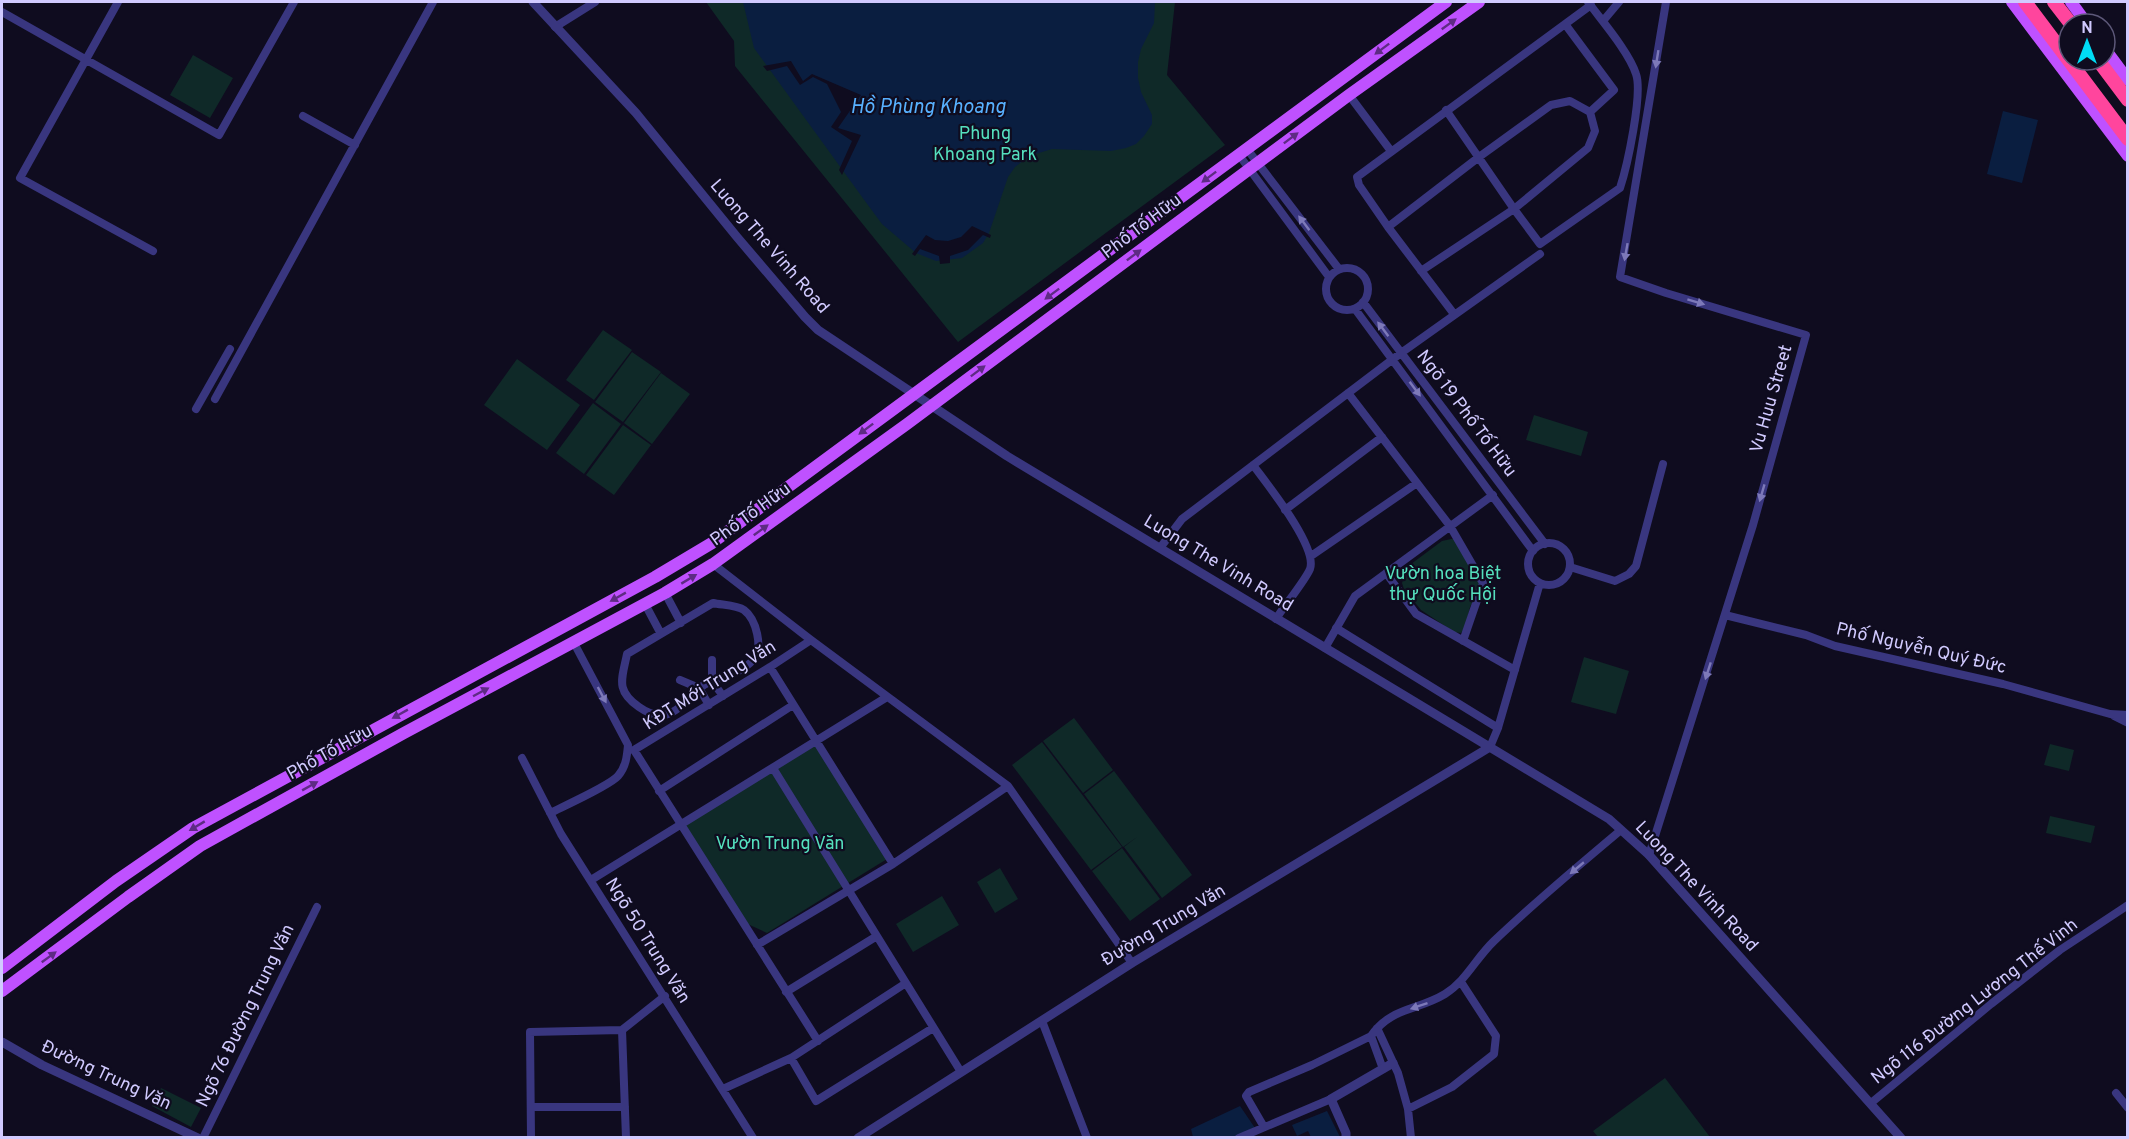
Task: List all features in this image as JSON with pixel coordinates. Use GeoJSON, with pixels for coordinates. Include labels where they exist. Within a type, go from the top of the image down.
{"type":"FeatureCollection","features":[{"type":"Feature","properties":{"kind":"highway"},"geometry":{"type":"LineString","coordinates":[[2025,2],[2127,139]]}},
{"type":"Feature","properties":{"kind":"highway"},"geometry":{"type":"LineString","coordinates":[[2106,72],[2127,100]]}},
{"type":"Feature","properties":{"kind":"main road","name":"Phố Tố Hữu"},"geometry":{"type":"LineString","coordinates":[[2,968],[116,881],[193,828],[670,569],[712,543],[1446,2]]}},
{"type":"Feature","properties":{"kind":"main road","name":"Phố Tố Hữu"},"geometry":{"type":"LineString","coordinates":[[2,991],[200,846],[398,736],[573,644],[713,564],[931,406],[1349,95],[1479,2]]}},
{"type":"Feature","properties":{"kind":"main road"},"geometry":{"type":"LineString","coordinates":[[2012,2],[2127,156]]}},
{"type":"Feature","properties":{"kind":"main road"},"geometry":{"type":"LineString","coordinates":[[2117,66],[2127,80]]}},
{"type":"Feature","properties":{"kind":"main road"},"geometry":{"type":"LineString","coordinates":[[563,627],[573,644]]}},
{"type":"Feature","properties":{"kind":"main road"},"geometry":{"type":"LineString","coordinates":[[248,798],[258,814]]}},
{"type":"Feature","properties":{"kind":"main road"},"geometry":{"type":"LineString","coordinates":[[116,881],[128,897]]}},
{"type":"Feature","properties":{"kind":"street"},"geometry":{"type":"LineString","coordinates":[[117,2],[20,178],[153,250]]}},
{"type":"Feature","properties":{"kind":"street"},"geometry":{"type":"LineString","coordinates":[[2,12],[219,135],[294,2]]}},
{"type":"Feature","properties":{"kind":"street"},"geometry":{"type":"LineString","coordinates":[[215,399],[430,2]]}},
{"type":"Feature","properties":{"kind":"street","name":"Luong The Vinh Road"},"geometry":{"type":"LineString","coordinates":[[533,2],[636,113],[818,330],[1007,456],[1591,807],[1649,855],[1901,1137]]}},
{"type":"Feature","properties":{"kind":"street"},"geometry":{"type":"LineString","coordinates":[[555,27],[595,2]]}},
{"type":"Feature","properties":{"kind":"street"},"geometry":{"type":"LineString","coordinates":[[1603,21],[1619,2]]}},
{"type":"Feature","properties":{"kind":"street","name":"Vu Huu Street"},"geometry":{"type":"LineString","coordinates":[[1649,855],[1753,525],[1806,335],[1620,277],[1666,2]]}},
{"type":"Feature","properties":{"kind":"street"},"geometry":{"type":"LineString","coordinates":[[1446,110],[1540,244],[1620,188],[1638,87],[1634,68],[1590,3],[1565,24],[1446,110],[1358,177],[1359,185],[1388,227],[1454,314]]}},
{"type":"Feature","properties":{"kind":"street"},"geometry":{"type":"LineString","coordinates":[[1565,24],[1614,90],[1590,112]]}},
{"type":"Feature","properties":{"kind":"street"},"geometry":{"type":"LineString","coordinates":[[1349,95],[1391,151]]}},
{"type":"Feature","properties":{"kind":"street"},"geometry":{"type":"LineString","coordinates":[[1388,227],[1551,105],[1570,101],[1590,112],[1595,131],[1588,148],[1514,210],[1421,271]]}},
{"type":"Feature","properties":{"kind":"street"},"geometry":{"type":"LineString","coordinates":[[303,116],[354,145]]}},
{"type":"Feature","properties":{"kind":"street"},"geometry":{"type":"LineString","coordinates":[[1243,152],[1329,277]]}},
{"type":"Feature","properties":{"kind":"street"},"geometry":{"type":"LineString","coordinates":[[1253,166],[1339,269]]}},
{"type":"Feature","properties":{"kind":"street"},"geometry":{"type":"LineString","coordinates":[[1160,548],[1182,519],[1401,352],[1539,254]]}},
{"type":"Feature","properties":{"kind":"street"},"geometry":{"type":"LineString","coordinates":[[1339,269],[1354,269],[1363,276],[1368,292],[1363,302],[1355,309],[1341,310],[1330,302],[1325,290],[1329,277],[1339,269]]}},
{"type":"Feature","properties":{"kind":"street","name":"Ngõ 19 Phố Tố Hữu"},"geometry":{"type":"LineString","coordinates":[[1363,302],[1545,544]]}},
{"type":"Feature","properties":{"kind":"street","name":"Ngõ 19 Phố Tố Hữu"},"geometry":{"type":"LineString","coordinates":[[1355,309],[1533,550]]}},
{"type":"Feature","properties":{"kind":"street"},"geometry":{"type":"LineString","coordinates":[[196,409],[230,349]]}},
{"type":"Feature","properties":{"kind":"street"},"geometry":{"type":"LineString","coordinates":[[1348,393],[1450,526],[1483,584],[1463,640]]}},
{"type":"Feature","properties":{"kind":"street"},"geometry":{"type":"LineString","coordinates":[[1285,510],[1382,437]]}},
{"type":"Feature","properties":{"kind":"street"},"geometry":{"type":"LineString","coordinates":[[1570,567],[1615,581],[1629,574],[1636,566],[1663,464]]}},
{"type":"Feature","properties":{"kind":"street"},"geometry":{"type":"LineString","coordinates":[[1253,465],[1304,538],[1311,556],[1310,568],[1276,619]]}},
{"type":"Feature","properties":{"kind":"street"},"geometry":{"type":"LineString","coordinates":[[1311,556],[1417,483]]}},
{"type":"Feature","properties":{"kind":"street"},"geometry":{"type":"LineString","coordinates":[[1325,648],[1355,596],[1493,495]]}},
{"type":"Feature","properties":{"kind":"street"},"geometry":{"type":"LineString","coordinates":[[1553,543],[1566,552],[1570,567],[1563,581],[1548,585],[1540,583],[1532,576],[1528,566],[1533,550],[1545,544],[1553,543]]}},
{"type":"Feature","properties":{"kind":"street"},"geometry":{"type":"LineString","coordinates":[[713,564],[1008,786],[1132,963]]}},
{"type":"Feature","properties":{"kind":"street"},"geometry":{"type":"LineString","coordinates":[[1386,573],[1416,614],[1515,670]]}},
{"type":"Feature","properties":{"kind":"street"},"geometry":{"type":"LineString","coordinates":[[1490,747],[1498,728],[1540,583]]}},
{"type":"Feature","properties":{"kind":"street"},"geometry":{"type":"LineString","coordinates":[[665,593],[681,623]]}},
{"type":"Feature","properties":{"kind":"street"},"geometry":{"type":"LineString","coordinates":[[712,603],[743,610],[752,620],[758,636],[757,653],[753,660],[730,676],[712,681],[699,688],[690,700],[665,715],[647,713],[627,699],[621,684],[627,654],[661,634],[712,603]]}},
{"type":"Feature","properties":{"kind":"street"},"geometry":{"type":"LineString","coordinates":[[645,604],[661,634]]}},
{"type":"Feature","properties":{"kind":"street","name":"Phố Nguyễn Quý Đức"},"geometry":{"type":"LineString","coordinates":[[1725,615],[1806,635],[1835,646],[2002,684],[2110,714],[2127,715]]}},
{"type":"Feature","properties":{"kind":"street"},"geometry":{"type":"LineString","coordinates":[[1336,628],[1498,728]]}},
{"type":"Feature","properties":{"kind":"street","name":"KĐT Mới Trung Văn"},"geometry":{"type":"LineString","coordinates":[[811,640],[634,750],[818,1041]]}},
{"type":"Feature","properties":{"kind":"street"},"geometry":{"type":"LineString","coordinates":[[550,813],[616,778],[624,767],[627,756],[628,745],[573,644]]}},
{"type":"Feature","properties":{"kind":"street"},"geometry":{"type":"LineString","coordinates":[[712,660],[712,681],[723,696]]}},
{"type":"Feature","properties":{"kind":"street"},"geometry":{"type":"LineString","coordinates":[[770,667],[893,864]]}},
{"type":"Feature","properties":{"kind":"street"},"geometry":{"type":"LineString","coordinates":[[680,680],[699,688],[709,705]]}},
{"type":"Feature","properties":{"kind":"street"},"geometry":{"type":"LineString","coordinates":[[591,880],[887,697]]}},
{"type":"Feature","properties":{"kind":"street"},"geometry":{"type":"LineString","coordinates":[[658,790],[793,705]]}},
{"type":"Feature","properties":{"kind":"street","name":"Phố Nguyễn Quý Đức"},"geometry":{"type":"LineString","coordinates":[[2110,714],[2127,723]]}},
{"type":"Feature","properties":{"kind":"street","name":"Đường Trung Văn"},"geometry":{"type":"LineString","coordinates":[[858,1137],[1132,963],[1490,747]]}},
{"type":"Feature","properties":{"kind":"street","name":"Ngõ 50 Trung Văn"},"geometry":{"type":"LineString","coordinates":[[522,758],[561,834],[753,1137]]}},
{"type":"Feature","properties":{"kind":"street"},"geometry":{"type":"LineString","coordinates":[[773,768],[961,1072]]}},
{"type":"Feature","properties":{"kind":"street"},"geometry":{"type":"LineString","coordinates":[[758,945],[893,864],[1008,786]]}},
{"type":"Feature","properties":{"kind":"street"},"geometry":{"type":"LineString","coordinates":[[1264,1127],[1246,1096],[1249,1092],[1371,1036],[1394,1014],[1424,1005],[1445,994],[1461,982],[1491,944],[1621,830]]}},
{"type":"Feature","properties":{"kind":"street","name":"Ngõ 116 Đường Lương Thế Vinh"},"geometry":{"type":"LineString","coordinates":[[1871,1103],[1990,1004],[2060,950],[2127,905]]}},
{"type":"Feature","properties":{"kind":"street","name":"Ngõ 76 Đường Trung Văn"},"geometry":{"type":"LineString","coordinates":[[203,1137],[316,907]]}},
{"type":"Feature","properties":{"kind":"street"},"geometry":{"type":"LineString","coordinates":[[786,992],[877,936]]}},
{"type":"Feature","properties":{"kind":"street"},"geometry":{"type":"LineString","coordinates":[[1408,1109],[1452,1087],[1494,1054],[1496,1036],[1461,982]]}},
{"type":"Feature","properties":{"kind":"street"},"geometry":{"type":"LineString","coordinates":[[723,1089],[792,1058],[906,983]]}},
{"type":"Feature","properties":{"kind":"street"},"geometry":{"type":"LineString","coordinates":[[531,1137],[530,1032],[622,1030],[665,996]]}},
{"type":"Feature","properties":{"kind":"street"},"geometry":{"type":"LineString","coordinates":[[1042,1021],[1087,1137]]}},
{"type":"Feature","properties":{"kind":"street"},"geometry":{"type":"LineString","coordinates":[[792,1058],[816,1101],[933,1028]]}},
{"type":"Feature","properties":{"kind":"street"},"geometry":{"type":"LineString","coordinates":[[1377,1028],[1398,1073],[1408,1109],[1411,1137]]}},
{"type":"Feature","properties":{"kind":"street"},"geometry":{"type":"LineString","coordinates":[[622,1030],[626,1137]]}},
{"type":"Feature","properties":{"kind":"street"},"geometry":{"type":"LineString","coordinates":[[1371,1036],[1383,1069]]}},
{"type":"Feature","properties":{"kind":"street","name":"Đường Trung Văn"},"geometry":{"type":"LineString","coordinates":[[2,1042],[42,1065],[198,1137]]}},
{"type":"Feature","properties":{"kind":"street"},"geometry":{"type":"LineString","coordinates":[[1239,1137],[1331,1100],[1393,1063]]}},
{"type":"Feature","properties":{"kind":"street"},"geometry":{"type":"LineString","coordinates":[[2116,1094],[2127,1108]]}},
{"type":"Feature","properties":{"kind":"street"},"geometry":{"type":"LineString","coordinates":[[1331,1100],[1346,1137]]}},
{"type":"Feature","properties":{"kind":"street"},"geometry":{"type":"LineString","coordinates":[[531,1107],[625,1107]]}},
{"type":"Feature","properties":{"kind":"green space","name":"Hồ Phùng Khoang"},"geometry":{"type":"Polygon","coordinates":[[[706,2],[1175,2],[1167,75],[1225,145],[958,342],[735,66],[734,41],[706,2]]]}},
{"type":"Feature","properties":{"kind":"green space"},"geometry":{"type":"Polygon","coordinates":[[[193,55],[233,78],[210,118],[170,95],[193,55]]]}},
{"type":"Feature","properties":{"kind":"green space"},"geometry":{"type":"Polygon","coordinates":[[[603,330],[632,350],[594,400],[566,380],[603,330]]]}},
{"type":"Feature","properties":{"kind":"green space"},"geometry":{"type":"Polygon","coordinates":[[[632,352],[661,372],[623,422],[595,402],[632,352]]]}},
{"type":"Feature","properties":{"kind":"green space"},"geometry":{"type":"Polygon","coordinates":[[[517,359],[580,405],[547,450],[484,405],[517,359]]]}},
{"type":"Feature","properties":{"kind":"green space"},"geometry":{"type":"Polygon","coordinates":[[[661,373],[690,394],[652,444],[624,423],[661,373]]]}},
{"type":"Feature","properties":{"kind":"green space"},"geometry":{"type":"Polygon","coordinates":[[[593,403],[621,424],[584,474],[556,453],[593,403]]]}},
{"type":"Feature","properties":{"kind":"green space"},"geometry":{"type":"Polygon","coordinates":[[[1534,415],[1588,432],[1581,456],[1526,440],[1534,415]]]}},
{"type":"Feature","properties":{"kind":"green space"},"geometry":{"type":"Polygon","coordinates":[[[623,425],[651,445],[614,495],[586,475],[623,425]]]}},
{"type":"Feature","properties":{"kind":"green space","name":"Vườn hoa Biệt thự Quốc Hội"},"geometry":{"type":"Polygon","coordinates":[[[1458,539],[1483,583],[1470,607],[1465,628],[1461,633],[1454,632],[1421,610],[1404,589],[1402,583],[1407,567],[1442,541],[1458,539]]]}},
{"type":"Feature","properties":{"kind":"green space"},"geometry":{"type":"Polygon","coordinates":[[[1584,657],[1629,671],[1616,714],[1571,702],[1584,657]]]}},
{"type":"Feature","properties":{"kind":"green space"},"geometry":{"type":"Polygon","coordinates":[[[1074,718],[1113,770],[1083,793],[1043,741],[1074,718]]]}},
{"type":"Feature","properties":{"kind":"green space","name":"Vườn Trung Văn"},"geometry":{"type":"Polygon","coordinates":[[[816,742],[887,859],[767,933],[741,921],[681,825],[816,742]]]}},
{"type":"Feature","properties":{"kind":"green space"},"geometry":{"type":"Polygon","coordinates":[[[1042,742],[1122,847],[1091,870],[1012,765],[1042,742]]]}},
{"type":"Feature","properties":{"kind":"green space"},"geometry":{"type":"Polygon","coordinates":[[[2050,744],[2074,750],[2069,771],[2044,765],[2050,744]]]}},
{"type":"Feature","properties":{"kind":"green space"},"geometry":{"type":"Polygon","coordinates":[[[1114,771],[1192,875],[1162,898],[1124,847],[1137,837],[1123,847],[1084,794],[1114,771]]]}},
{"type":"Feature","properties":{"kind":"green space"},"geometry":{"type":"Polygon","coordinates":[[[2050,816],[2095,826],[2091,843],[2046,833],[2050,816]]]}},
{"type":"Feature","properties":{"kind":"green space"},"geometry":{"type":"Polygon","coordinates":[[[1122,848],[1160,899],[1130,921],[1092,871],[1122,848]]]}},
{"type":"Feature","properties":{"kind":"green space"},"geometry":{"type":"Polygon","coordinates":[[[1000,868],[1018,899],[995,913],[977,882],[1000,868]]]}},
{"type":"Feature","properties":{"kind":"green space"},"geometry":{"type":"Polygon","coordinates":[[[942,896],[959,925],[913,952],[896,924],[942,896]]]}},
{"type":"Feature","properties":{"kind":"green space"},"geometry":{"type":"Polygon","coordinates":[[[1665,1078],[1710,1137],[1598,1137],[1593,1131],[1665,1078]]]}},
{"type":"Feature","properties":{"kind":"green space"},"geometry":{"type":"Polygon","coordinates":[[[161,1088],[201,1108],[191,1127],[152,1106],[161,1088]]]}},
{"type":"Feature","properties":{"kind":"water","name":"Hồ Phùng Khoang"},"geometry":{"type":"Polygon","coordinates":[[[743,2],[1155,2],[1154,23],[1141,49],[1138,62],[1141,92],[1152,115],[1152,124],[1136,144],[1126,148],[1111,151],[1052,149],[1029,156],[1015,167],[1008,177],[989,233],[983,243],[962,258],[936,261],[916,253],[882,224],[754,48],[743,2]]]}},
{"type":"Feature","properties":{"kind":"water"},"geometry":{"type":"Polygon","coordinates":[[[2003,111],[2038,120],[2022,183],[1987,174],[2003,111]]]}},
{"type":"Feature","properties":{"kind":"water"},"geometry":{"type":"Polygon","coordinates":[[[1240,1106],[1255,1128],[1231,1138],[1193,1137],[1191,1129],[1240,1106]]]}},
{"type":"Feature","properties":{"kind":"water"},"geometry":{"type":"Polygon","coordinates":[[[1327,1111],[1340,1137],[1311,1137],[1308,1131],[1297,1136],[1292,1125],[1327,1111]]]}},
{"type":"Feature","properties":{"kind":"pier"},"geometry":{"type":"Polygon","coordinates":[[[791,61],[803,81],[812,74],[861,95],[838,128],[861,135],[842,175],[839,170],[852,141],[831,127],[841,112],[827,84],[813,77],[800,85],[787,66],[767,71],[763,66],[791,61]]]}},
{"type":"Feature","properties":{"kind":"pier"},"geometry":{"type":"Polygon","coordinates":[[[972,226],[991,235],[990,238],[983,235],[968,250],[950,256],[950,263],[940,264],[939,256],[920,249],[915,256],[912,254],[926,235],[935,240],[948,241],[961,237],[972,226]]]}},
{"type":"Feature","properties":{"kind":"park label","name":"Phung Khoang Park"},"geometry":{"type":"Point","coordinates":[985,144]}}]}
